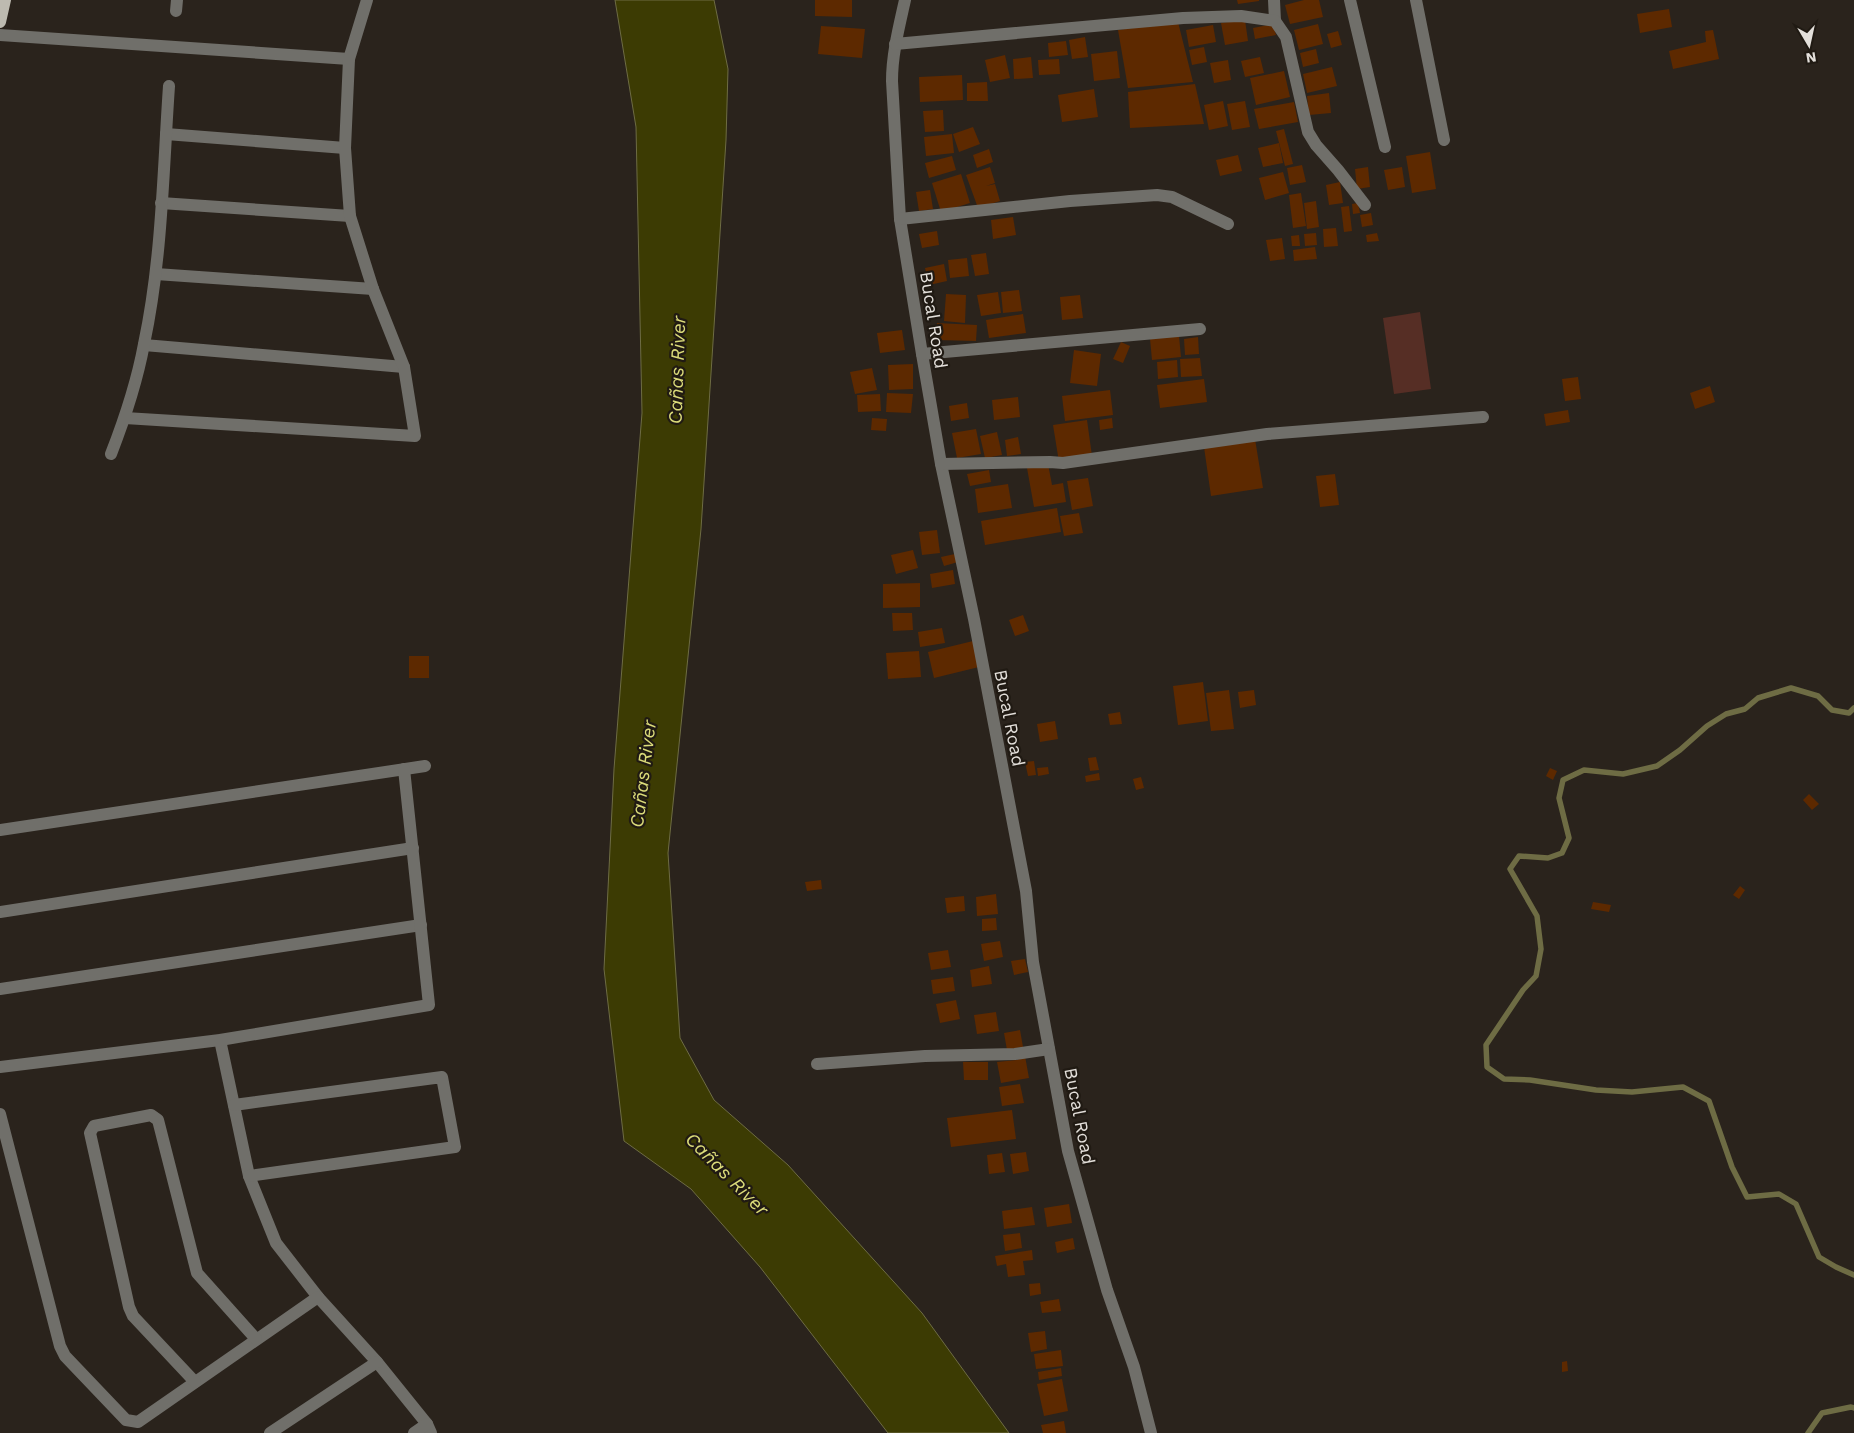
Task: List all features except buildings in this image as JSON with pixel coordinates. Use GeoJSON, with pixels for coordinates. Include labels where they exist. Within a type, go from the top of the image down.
{"type":"FeatureCollection","features":[{"type":"Feature","properties":{"kind":"main road"},"geometry":{"type":"LineString","coordinates":[[0,22],[5,0]]}},
{"type":"Feature","properties":{"kind":"street"},"geometry":{"type":"LineString","coordinates":[[125,418],[415,436],[404,367],[373,289],[350,216],[346,148],[350,59],[367,0]]}},
{"type":"Feature","properties":{"kind":"street","name":"Bucal Road"},"geometry":{"type":"LineString","coordinates":[[905,0],[895,44],[892,81],[900,219],[922,354],[941,464],[974,619],[1026,891],[1033,962],[1068,1151],[1106,1290],[1134,1367],[1151,1433]]}},
{"type":"Feature","properties":{"kind":"street"},"geometry":{"type":"LineString","coordinates":[[1274,0],[1275,21],[1286,37],[1308,132],[1316,145],[1365,205]]}},
{"type":"Feature","properties":{"kind":"street"},"geometry":{"type":"LineString","coordinates":[[1350,0],[1385,147]]}},
{"type":"Feature","properties":{"kind":"street"},"geometry":{"type":"LineString","coordinates":[[1416,0],[1444,140]]}},
{"type":"Feature","properties":{"kind":"street"},"geometry":{"type":"LineString","coordinates":[[895,44],[1183,18],[1241,16],[1275,21]]}},
{"type":"Feature","properties":{"kind":"street"},"geometry":{"type":"LineString","coordinates":[[0,35],[350,59]]}},
{"type":"Feature","properties":{"kind":"street"},"geometry":{"type":"LineString","coordinates":[[111,454],[125,418],[144,345],[156,274],[169,86]]}},
{"type":"Feature","properties":{"kind":"street"},"geometry":{"type":"LineString","coordinates":[[166,134],[346,148]]}},
{"type":"Feature","properties":{"kind":"street"},"geometry":{"type":"LineString","coordinates":[[900,219],[1070,201],[1158,195],[1172,197],[1228,224]]}},
{"type":"Feature","properties":{"kind":"street"},"geometry":{"type":"LineString","coordinates":[[161,203],[350,216]]}},
{"type":"Feature","properties":{"kind":"street"},"geometry":{"type":"LineString","coordinates":[[156,274],[373,289]]}},
{"type":"Feature","properties":{"kind":"street"},"geometry":{"type":"LineString","coordinates":[[922,354],[1200,329]]}},
{"type":"Feature","properties":{"kind":"street"},"geometry":{"type":"LineString","coordinates":[[144,345],[404,367]]}},
{"type":"Feature","properties":{"kind":"street"},"geometry":{"type":"LineString","coordinates":[[941,464],[1063,463],[1267,434],[1483,417]]}},
{"type":"Feature","properties":{"kind":"street"},"geometry":{"type":"LineString","coordinates":[[0,830],[425,766]]}},
{"type":"Feature","properties":{"kind":"street"},"geometry":{"type":"LineString","coordinates":[[0,1067],[220,1040],[429,1005],[404,769]]}},
{"type":"Feature","properties":{"kind":"street"},"geometry":{"type":"LineString","coordinates":[[0,912],[413,848]]}},
{"type":"Feature","properties":{"kind":"street"},"geometry":{"type":"LineString","coordinates":[[0,989],[421,925]]}},
{"type":"Feature","properties":{"kind":"street"},"geometry":{"type":"LineString","coordinates":[[220,1040],[249,1176],[276,1243],[318,1296],[377,1362],[429,1428],[414,1433]]}},
{"type":"Feature","properties":{"kind":"street"},"geometry":{"type":"LineString","coordinates":[[817,1064],[924,1056],[1015,1054],[1049,1049]]}},
{"type":"Feature","properties":{"kind":"street"},"geometry":{"type":"LineString","coordinates":[[234,1105],[442,1077],[455,1147],[249,1176]]}},
{"type":"Feature","properties":{"kind":"street"},"geometry":{"type":"LineString","coordinates":[[0,1114],[60,1346],[65,1356],[126,1420],[138,1422],[318,1296]]}},
{"type":"Feature","properties":{"kind":"street"},"geometry":{"type":"LineString","coordinates":[[195,1382],[133,1316],[129,1307],[90,1133],[94,1126],[151,1115],[158,1120],[197,1273],[256,1340]]}},
{"type":"Feature","properties":{"kind":"street"},"geometry":{"type":"LineString","coordinates":[[270,1433],[377,1362]]}},
{"type":"Feature","properties":{"kind":"shaded area"},"geometry":{"type":"Polygon","coordinates":[[[1420,312],[1431,389],[1394,394],[1383,318],[1420,312]]]}},
{"type":"Feature","properties":{"kind":"water","name":"Cañas River"},"geometry":{"type":"Polygon","coordinates":[[[615,0],[714,0],[728,69],[726,140],[701,529],[668,853],[680,1038],[714,1100],[788,1165],[922,1313],[1009,1433],[888,1433],[760,1267],[691,1189],[624,1141],[604,969],[614,769],[642,413],[636,127],[615,0]]]}},
{"type":"Feature","properties":{"kind":"waterway"},"geometry":{"type":"LineString","coordinates":[[1854,708],[1849,713],[1832,710],[1818,696],[1791,688],[1758,698],[1745,709],[1726,714],[1707,726],[1680,750],[1657,766],[1623,774],[1584,770],[1563,780],[1559,798],[1569,838],[1562,853],[1548,858],[1519,856],[1510,869],[1537,916],[1541,949],[1536,976],[1523,990],[1486,1045],[1487,1067],[1504,1079],[1530,1080],[1596,1090],[1632,1092],[1683,1087],[1709,1101],[1732,1167],[1747,1197],[1779,1194],[1796,1204],[1819,1257],[1854,1275]]}},
{"type":"Feature","properties":{"kind":"waterway"},"geometry":{"type":"LineString","coordinates":[[1808,1433],[1822,1413],[1854,1408]]}}]}
